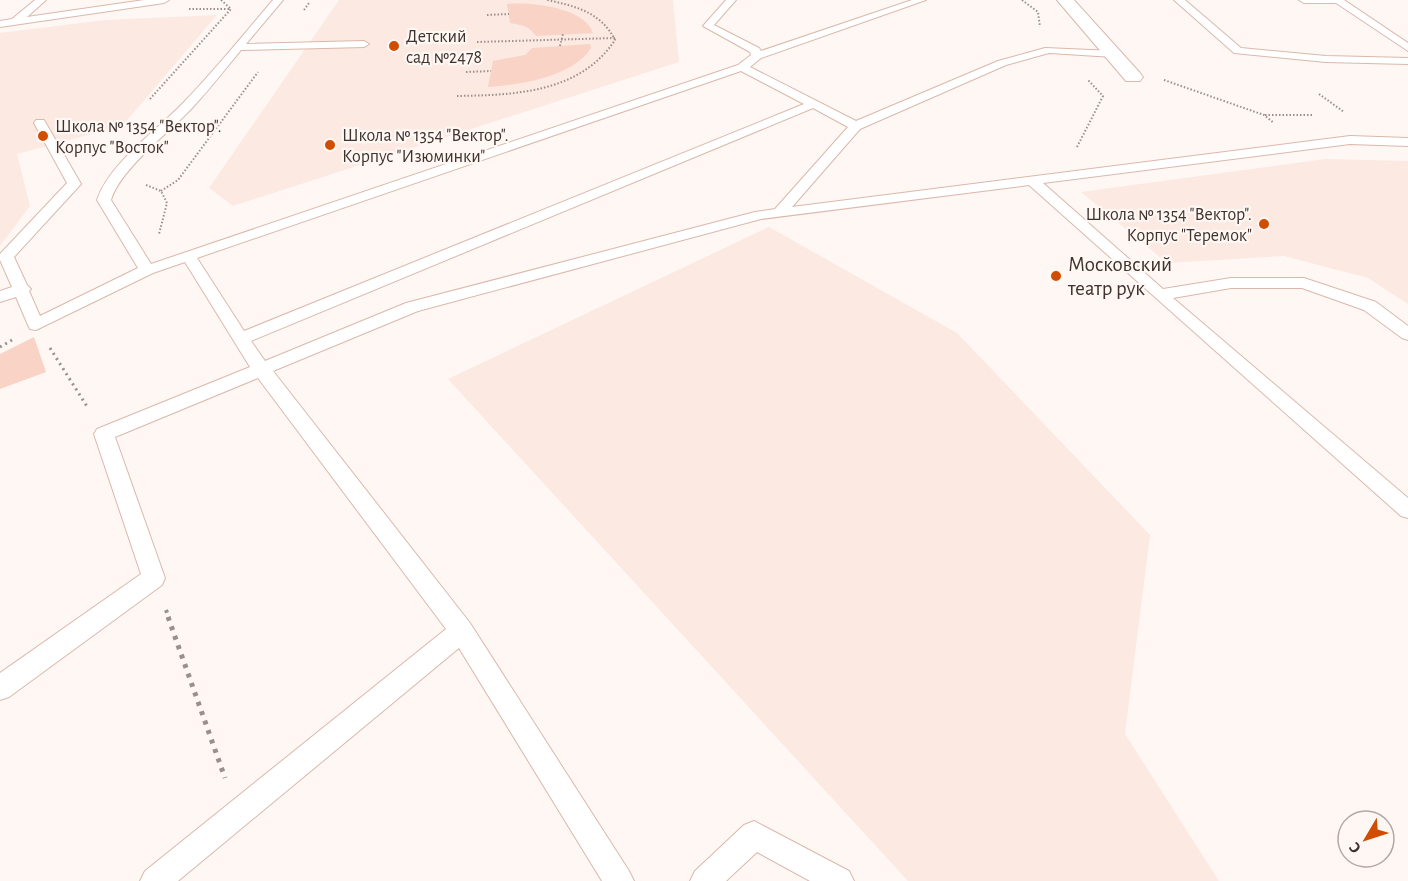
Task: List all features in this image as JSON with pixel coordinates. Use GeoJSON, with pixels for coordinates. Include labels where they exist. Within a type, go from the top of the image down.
{"type":"FeatureCollection","features":[{"type":"Feature","properties":{"kind":"street"},"geometry":{"type":"LineString","coordinates":[[1065,0],[1124,66]]}},
{"type":"Feature","properties":{"kind":"lane"},"geometry":{"type":"LineString","coordinates":[[15,22],[40,0]]}},
{"type":"Feature","properties":{"kind":"lane"},"geometry":{"type":"LineString","coordinates":[[0,24],[164,0]]}},
{"type":"Feature","properties":{"kind":"lane"},"geometry":{"type":"LineString","coordinates":[[147,270],[104,200],[107,190],[122,170],[189,104],[278,0]]}},
{"type":"Feature","properties":{"kind":"lane"},"geometry":{"type":"LineString","coordinates":[[731,0],[708,26],[754,50],[757,56]]}},
{"type":"Feature","properties":{"kind":"lane"},"geometry":{"type":"LineString","coordinates":[[40,123],[74,184],[6,256],[36,325],[147,270],[742,67],[757,56],[921,0]]}},
{"type":"Feature","properties":{"kind":"lane"},"geometry":{"type":"LineString","coordinates":[[1179,0],[1238,51],[1326,59],[1408,61]]}},
{"type":"Feature","properties":{"kind":"lane"},"geometry":{"type":"LineString","coordinates":[[1304,0],[1338,0],[1408,48]]}},
{"type":"Feature","properties":{"kind":"lane"},"geometry":{"type":"LineString","coordinates":[[1376,26],[1408,35]]}},
{"type":"Feature","properties":{"kind":"lane"},"geometry":{"type":"LineString","coordinates":[[238,47],[364,44]]}},
{"type":"Feature","properties":{"kind":"lane"},"geometry":{"type":"LineString","coordinates":[[780,212],[856,126],[1002,63],[1045,51],[1124,66]]}},
{"type":"Feature","properties":{"kind":"lane"},"geometry":{"type":"LineString","coordinates":[[742,67],[856,126]]}},
{"type":"Feature","properties":{"kind":"lane"},"geometry":{"type":"LineString","coordinates":[[240,339],[814,104]]}},
{"type":"Feature","properties":{"kind":"lane"},"geometry":{"type":"LineString","coordinates":[[0,688],[154,578],[104,434],[412,307],[760,215],[1350,140],[1408,142]]}},
{"type":"Feature","properties":{"kind":"lane"},"geometry":{"type":"LineString","coordinates":[[1030,179],[1408,510]]}},
{"type":"Feature","properties":{"kind":"lane"},"geometry":{"type":"LineString","coordinates":[[189,257],[261,369],[462,632],[619,881]]}},
{"type":"Feature","properties":{"kind":"lane"},"geometry":{"type":"LineString","coordinates":[[1160,295],[1231,283],[1304,284],[1370,306],[1408,334]]}},
{"type":"Feature","properties":{"kind":"lane"},"geometry":{"type":"LineString","coordinates":[[0,297],[22,289]]}},
{"type":"Feature","properties":{"kind":"lane"},"geometry":{"type":"LineString","coordinates":[[155,881],[462,632]]}},
{"type":"Feature","properties":{"kind":"lane"},"geometry":{"type":"LineString","coordinates":[[705,881],[754,835],[839,881]]}},
{"type":"Feature","properties":{"kind":"path"},"geometry":{"type":"LineString","coordinates":[[147,102],[231,9],[221,0]]}},
{"type":"Feature","properties":{"kind":"path"},"geometry":{"type":"LineString","coordinates":[[457,96],[514,93],[536,89],[571,78],[600,63],[611,49],[615,38],[610,28],[600,18],[573,6],[547,0]]}},
{"type":"Feature","properties":{"kind":"path"},"geometry":{"type":"LineString","coordinates":[[161,191],[178,180],[309,3]]}},
{"type":"Feature","properties":{"kind":"path"},"geometry":{"type":"LineString","coordinates":[[486,15],[509,15]]}},
{"type":"Feature","properties":{"kind":"path"},"geometry":{"type":"LineString","coordinates":[[560,46],[562,34]]}},
{"type":"Feature","properties":{"kind":"path"},"geometry":{"type":"LineString","coordinates":[[477,42],[615,38]]}},
{"type":"Feature","properties":{"kind":"path"},"geometry":{"type":"LineString","coordinates":[[1045,51],[1095,85],[1103,96],[1064,175]]}},
{"type":"Feature","properties":{"kind":"path"},"geometry":{"type":"LineString","coordinates":[[1124,66],[1264,115],[1302,146]]}},
{"type":"Feature","properties":{"kind":"path"},"geometry":{"type":"LineString","coordinates":[[466,72],[491,71]]}},
{"type":"Feature","properties":{"kind":"path"},"geometry":{"type":"LineString","coordinates":[[1319,94],[1347,115]]}},
{"type":"Feature","properties":{"kind":"path"},"geometry":{"type":"LineString","coordinates":[[140,182],[161,191],[166,203],[158,237]]}},
{"type":"Feature","properties":{"kind":"path"},"geometry":{"type":"LineString","coordinates":[[36,325],[104,434]]}},
{"type":"Feature","properties":{"kind":"path"},"geometry":{"type":"LineString","coordinates":[[154,578],[237,813]]}},
{"type":"Feature","properties":{"kind":"shaded area","name":"Школа № 1354 \"Вектор\". Корпус \"Изюминки\""},"geometry":{"type":"Polygon","coordinates":[[[339,0],[673,0],[679,62],[233,206],[209,188],[339,0]]]}},
{"type":"Feature","properties":{"kind":"shaded area"},"geometry":{"type":"Polygon","coordinates":[[[507,4],[542,5],[568,12],[588,24],[593,33],[536,36],[525,26],[510,23],[507,4]]]}},
{"type":"Feature","properties":{"kind":"shaded area","name":"Школа № 1354 \"Вектор\". Корпус \"Восток\""},"geometry":{"type":"Polygon","coordinates":[[[217,15],[122,126],[17,154],[30,206],[0,246],[0,33],[105,20],[217,15]]]}},
{"type":"Feature","properties":{"kind":"shaded area"},"geometry":{"type":"Polygon","coordinates":[[[590,44],[591,48],[583,58],[559,73],[515,84],[488,87],[493,61],[525,55],[532,48],[590,44]]]}},
{"type":"Feature","properties":{"kind":"shaded area","name":"Школа № 1354 \"Вектор\". Корпус \"Теремок\""},"geometry":{"type":"Polygon","coordinates":[[[1326,159],[1408,161],[1408,304],[1368,278],[1284,256],[1167,263],[1081,192],[1326,159]]]}},
{"type":"Feature","properties":{"kind":"shaded area"},"geometry":{"type":"Polygon","coordinates":[[[769,227],[957,333],[1150,535],[1125,734],[1219,881],[908,881],[448,379],[769,227]]]}},
{"type":"Feature","properties":{"kind":"shaded area"},"geometry":{"type":"Polygon","coordinates":[[[34,337],[46,372],[0,389],[0,354],[34,337]]]}},
{"type":"Feature","properties":{"kind":"place","name":"Детский сад №2478"},"geometry":{"type":"Point","coordinates":[394,46]}},
{"type":"Feature","properties":{"kind":"place","name":"Школа № 1354 \"Вектор\". Корпус \"Восток\""},"geometry":{"type":"Point","coordinates":[43,136]}},
{"type":"Feature","properties":{"kind":"place","name":"Школа № 1354 \"Вектор\". Корпус \"Изюминки\""},"geometry":{"type":"Point","coordinates":[330,145]}},
{"type":"Feature","properties":{"kind":"place","name":"Школа № 1354 \"Вектор\". Корпус \"Теремок\""},"geometry":{"type":"Point","coordinates":[1264,224]}},
{"type":"Feature","properties":{"kind":"place","name":"Московский театр рук"},"geometry":{"type":"Point","coordinates":[1056,276]}}]}
